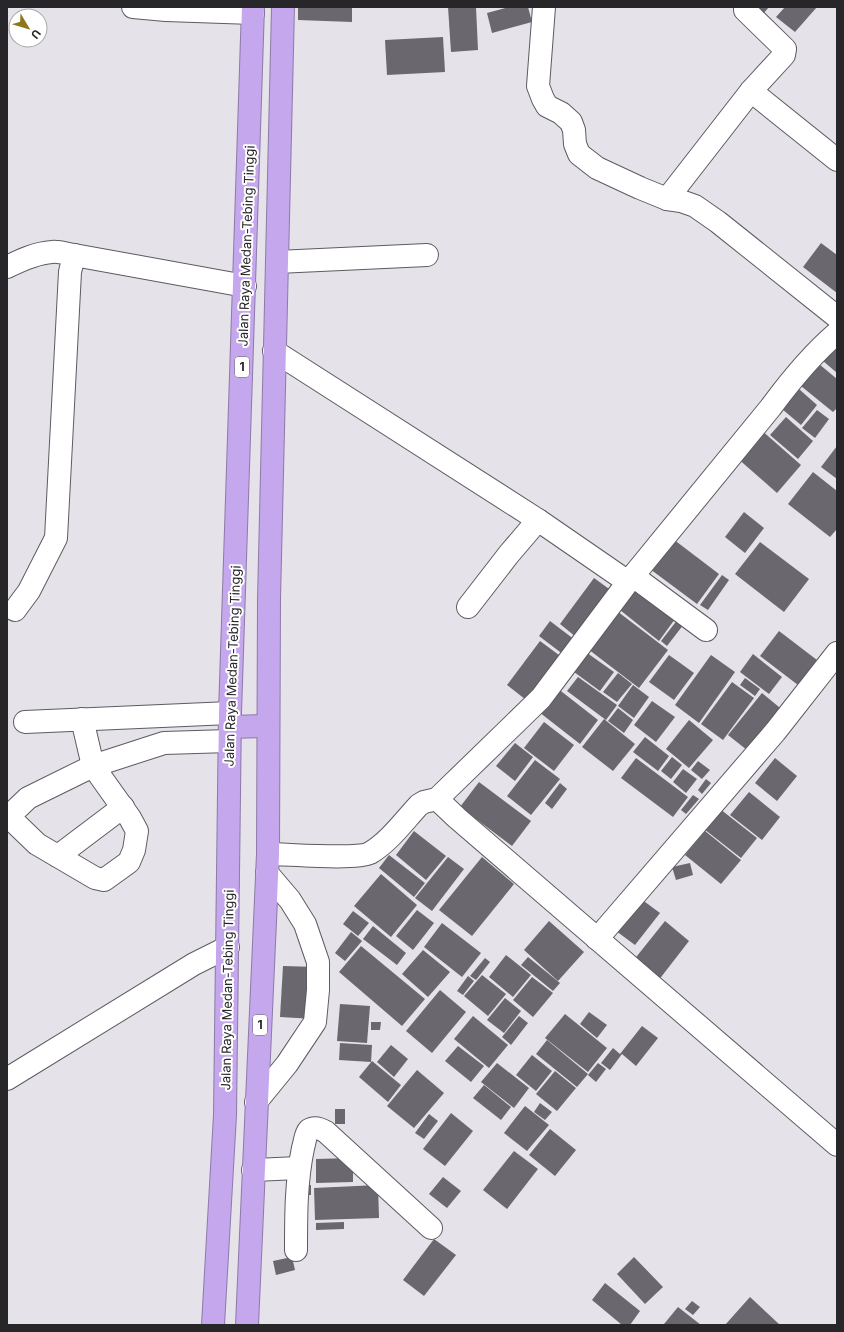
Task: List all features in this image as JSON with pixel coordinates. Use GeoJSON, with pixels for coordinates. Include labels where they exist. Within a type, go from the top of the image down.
{"type":"FeatureCollection","features":[{"type":"Feature","properties":{"kind":"highway","name":"1"},"geometry":{"type":"LineString","coordinates":[[247,1325],[267,864],[269,600],[283,7]]}},
{"type":"Feature","properties":{"kind":"highway","name":"Jalan Raya Medan-Tebing Tinggi"},"geometry":{"type":"LineString","coordinates":[[213,1325],[225,1115],[230,727],[253,10]]}},
{"type":"Feature","properties":{"kind":"highway"},"geometry":{"type":"LineString","coordinates":[[230,727],[268,726]]}},
{"type":"Feature","properties":{"kind":"street"},"geometry":{"type":"LineString","coordinates":[[133,7],[166,10],[253,10]]}},
{"type":"Feature","properties":{"kind":"street"},"geometry":{"type":"LineString","coordinates":[[544,7],[538,86],[547,106],[561,113],[571,122],[574,130],[575,144],[579,154],[597,168],[614,176],[667,199],[681,201],[695,206],[837,317]]}},
{"type":"Feature","properties":{"kind":"street"},"geometry":{"type":"LineString","coordinates":[[667,199],[751,91],[784,56],[785,49],[745,10],[745,7]]}},
{"type":"Feature","properties":{"kind":"street"},"geometry":{"type":"LineString","coordinates":[[751,91],[837,160]]}},
{"type":"Feature","properties":{"kind":"street"},"geometry":{"type":"LineString","coordinates":[[7,267],[36,254],[53,252],[74,254],[244,286]]}},
{"type":"Feature","properties":{"kind":"street"},"geometry":{"type":"LineString","coordinates":[[15,610],[29,591],[56,538],[70,272],[74,254]]}},
{"type":"Feature","properties":{"kind":"street"},"geometry":{"type":"LineString","coordinates":[[277,262],[428,255]]}},
{"type":"Feature","properties":{"kind":"street"},"geometry":{"type":"LineString","coordinates":[[256,1102],[287,1064],[315,1022],[318,990],[318,962],[305,924],[267,864],[354,856],[369,853],[386,840],[419,805],[424,802],[437,799],[541,698],[630,579],[771,407],[791,380],[821,346],[837,333]]}},
{"type":"Feature","properties":{"kind":"street"},"geometry":{"type":"LineString","coordinates":[[274,351],[630,579],[706,630]]}},
{"type":"Feature","properties":{"kind":"street"},"geometry":{"type":"LineString","coordinates":[[468,607],[509,554],[538,520]]}},
{"type":"Feature","properties":{"kind":"street"},"geometry":{"type":"LineString","coordinates":[[597,939],[775,732],[837,653]]}},
{"type":"Feature","properties":{"kind":"street"},"geometry":{"type":"LineString","coordinates":[[25,722],[82,719],[230,727]]}},
{"type":"Feature","properties":{"kind":"street"},"geometry":{"type":"LineString","coordinates":[[82,719],[92,766],[123,808],[137,831],[134,850],[129,862],[104,880],[96,878],[37,844],[8,818],[28,798],[92,766],[164,743],[230,727]]}},
{"type":"Feature","properties":{"kind":"street"},"geometry":{"type":"LineString","coordinates":[[437,799],[457,818],[837,1145]]}},
{"type":"Feature","properties":{"kind":"street"},"geometry":{"type":"LineString","coordinates":[[58,856],[123,808]]}},
{"type":"Feature","properties":{"kind":"street"},"geometry":{"type":"LineString","coordinates":[[7,1079],[194,964],[228,947]]}},
{"type":"Feature","properties":{"kind":"street"},"geometry":{"type":"LineString","coordinates":[[296,1250],[296,1196],[299,1168],[306,1134],[311,1129],[316,1128],[326,1132],[431,1228]]}},
{"type":"Feature","properties":{"kind":"street"},"geometry":{"type":"LineString","coordinates":[[253,1170],[299,1168]]}},
{"type":"Feature","properties":{"kind":"building"},"geometry":{"type":"Polygon","coordinates":[[[298,7],[352,7],[352,22],[298,20],[298,7]]]}},
{"type":"Feature","properties":{"kind":"building"},"geometry":{"type":"Polygon","coordinates":[[[448,7],[476,7],[478,50],[451,52],[448,7]]]}},
{"type":"Feature","properties":{"kind":"building"},"geometry":{"type":"Polygon","coordinates":[[[509,7],[528,7],[532,22],[492,33],[487,13],[509,7]]]}},
{"type":"Feature","properties":{"kind":"building"},"geometry":{"type":"Polygon","coordinates":[[[754,7],[769,7],[763,14],[754,7]]]}},
{"type":"Feature","properties":{"kind":"building"},"geometry":{"type":"Polygon","coordinates":[[[785,7],[817,7],[795,32],[776,17],[785,7]]]}},
{"type":"Feature","properties":{"kind":"building"},"geometry":{"type":"Polygon","coordinates":[[[443,37],[445,72],[387,75],[385,40],[443,37]]]}},
{"type":"Feature","properties":{"kind":"building"},"geometry":{"type":"Polygon","coordinates":[[[821,243],[837,255],[837,293],[803,267],[821,243]]]}},
{"type":"Feature","properties":{"kind":"building"},"geometry":{"type":"Polygon","coordinates":[[[837,341],[837,373],[822,360],[837,341]]]}},
{"type":"Feature","properties":{"kind":"building"},"geometry":{"type":"Polygon","coordinates":[[[819,364],[837,379],[837,408],[833,412],[801,386],[819,364]]]}},
{"type":"Feature","properties":{"kind":"building"},"geometry":{"type":"Polygon","coordinates":[[[799,389],[817,405],[801,425],[782,409],[799,389]]]}},
{"type":"Feature","properties":{"kind":"building"},"geometry":{"type":"Polygon","coordinates":[[[817,410],[829,419],[815,438],[802,428],[817,410]]]}},
{"type":"Feature","properties":{"kind":"building"},"geometry":{"type":"Polygon","coordinates":[[[786,417],[813,441],[798,459],[770,435],[786,417]]]}},
{"type":"Feature","properties":{"kind":"building"},"geometry":{"type":"Polygon","coordinates":[[[760,429],[801,465],[777,493],[736,457],[760,429]]]}},
{"type":"Feature","properties":{"kind":"building"},"geometry":{"type":"Polygon","coordinates":[[[837,446],[837,479],[821,467],[837,446]]]}},
{"type":"Feature","properties":{"kind":"building"},"geometry":{"type":"Polygon","coordinates":[[[813,472],[837,491],[837,529],[830,537],[788,504],[813,472]]]}},
{"type":"Feature","properties":{"kind":"building"},"geometry":{"type":"Polygon","coordinates":[[[744,512],[764,528],[745,553],[725,537],[744,512]]]}},
{"type":"Feature","properties":{"kind":"building"},"geometry":{"type":"Polygon","coordinates":[[[673,539],[719,574],[697,604],[650,569],[673,539]]]}},
{"type":"Feature","properties":{"kind":"building"},"geometry":{"type":"Polygon","coordinates":[[[760,542],[809,579],[784,612],[735,574],[760,542]]]}},
{"type":"Feature","properties":{"kind":"building"},"geometry":{"type":"Polygon","coordinates":[[[722,575],[729,580],[708,610],[700,605],[722,575]]]}},
{"type":"Feature","properties":{"kind":"building"},"geometry":{"type":"Polygon","coordinates":[[[594,578],[616,594],[581,641],[560,624],[594,578]]]}},
{"type":"Feature","properties":{"kind":"building"},"geometry":{"type":"Polygon","coordinates":[[[631,585],[675,619],[659,641],[615,606],[631,585]]]}},
{"type":"Feature","properties":{"kind":"building"},"geometry":{"type":"Polygon","coordinates":[[[613,608],[668,650],[639,688],[584,646],[613,608]]]}},
{"type":"Feature","properties":{"kind":"building"},"geometry":{"type":"Polygon","coordinates":[[[678,619],[684,624],[667,646],[661,641],[678,619]]]}},
{"type":"Feature","properties":{"kind":"building"},"geometry":{"type":"Polygon","coordinates":[[[550,621],[575,640],[564,655],[539,636],[550,621]]]}},
{"type":"Feature","properties":{"kind":"building"},"geometry":{"type":"Polygon","coordinates":[[[779,631],[817,660],[798,685],[760,656],[779,631]]]}},
{"type":"Feature","properties":{"kind":"building"},"geometry":{"type":"Polygon","coordinates":[[[540,641],[563,658],[530,703],[507,685],[540,641]]]}},
{"type":"Feature","properties":{"kind":"building"},"geometry":{"type":"Polygon","coordinates":[[[583,650],[614,672],[600,691],[570,669],[583,650]]]}},
{"type":"Feature","properties":{"kind":"building"},"geometry":{"type":"Polygon","coordinates":[[[753,654],[782,677],[769,694],[740,672],[753,654]]]}},
{"type":"Feature","properties":{"kind":"building"},"geometry":{"type":"Polygon","coordinates":[[[669,655],[694,673],[674,700],[649,682],[669,655]]]}},
{"type":"Feature","properties":{"kind":"building"},"geometry":{"type":"Polygon","coordinates":[[[711,655],[735,672],[699,723],[675,705],[711,655]]]}},
{"type":"Feature","properties":{"kind":"building"},"geometry":{"type":"Polygon","coordinates":[[[618,673],[632,684],[617,702],[603,692],[618,673]]]}},
{"type":"Feature","properties":{"kind":"building"},"geometry":{"type":"Polygon","coordinates":[[[578,677],[617,705],[606,720],[567,691],[578,677]]]}},
{"type":"Feature","properties":{"kind":"building"},"geometry":{"type":"Polygon","coordinates":[[[745,678],[760,689],[755,696],[740,685],[745,678]]]}},
{"type":"Feature","properties":{"kind":"building"},"geometry":{"type":"Polygon","coordinates":[[[732,682],[754,698],[723,740],[701,724],[732,682]]]}},
{"type":"Feature","properties":{"kind":"building"},"geometry":{"type":"Polygon","coordinates":[[[633,685],[649,697],[634,718],[618,706],[633,685]]]}},
{"type":"Feature","properties":{"kind":"building"},"geometry":{"type":"Polygon","coordinates":[[[557,688],[598,720],[580,744],[539,712],[557,688]]]}},
{"type":"Feature","properties":{"kind":"building"},"geometry":{"type":"Polygon","coordinates":[[[762,693],[785,712],[752,754],[728,735],[762,693]]]}},
{"type":"Feature","properties":{"kind":"building"},"geometry":{"type":"Polygon","coordinates":[[[652,701],[675,717],[656,742],[634,725],[652,701]]]}},
{"type":"Feature","properties":{"kind":"building"},"geometry":{"type":"Polygon","coordinates":[[[618,708],[633,720],[624,733],[608,721],[618,708]]]}},
{"type":"Feature","properties":{"kind":"building"},"geometry":{"type":"Polygon","coordinates":[[[604,719],[635,744],[613,771],[582,747],[604,719]]]}},
{"type":"Feature","properties":{"kind":"building"},"geometry":{"type":"Polygon","coordinates":[[[689,720],[713,740],[689,768],[666,749],[689,720]]]}},
{"type":"Feature","properties":{"kind":"building"},"geometry":{"type":"Polygon","coordinates":[[[544,722],[574,745],[554,771],[524,748],[544,722]]]}},
{"type":"Feature","properties":{"kind":"building"},"geometry":{"type":"Polygon","coordinates":[[[645,737],[669,756],[658,771],[633,752],[645,737]]]}},
{"type":"Feature","properties":{"kind":"building"},"geometry":{"type":"Polygon","coordinates":[[[515,743],[533,757],[515,781],[496,766],[515,743]]]}},
{"type":"Feature","properties":{"kind":"building"},"geometry":{"type":"Polygon","coordinates":[[[672,757],[682,765],[671,779],[661,771],[672,757]]]}},
{"type":"Feature","properties":{"kind":"building"},"geometry":{"type":"Polygon","coordinates":[[[636,758],[688,797],[673,817],[621,778],[636,758]]]}},
{"type":"Feature","properties":{"kind":"building"},"geometry":{"type":"Polygon","coordinates":[[[775,758],[797,776],[777,801],[755,783],[775,758]]]}},
{"type":"Feature","properties":{"kind":"building"},"geometry":{"type":"Polygon","coordinates":[[[535,760],[560,779],[531,815],[507,796],[535,760]]]}},
{"type":"Feature","properties":{"kind":"building"},"geometry":{"type":"Polygon","coordinates":[[[698,761],[710,770],[702,779],[691,770],[698,761]]]}},
{"type":"Feature","properties":{"kind":"building"},"geometry":{"type":"Polygon","coordinates":[[[683,769],[697,779],[686,793],[673,782],[683,769]]]}},
{"type":"Feature","properties":{"kind":"building"},"geometry":{"type":"Polygon","coordinates":[[[706,779],[711,783],[702,794],[698,790],[706,779]]]}},
{"type":"Feature","properties":{"kind":"building"},"geometry":{"type":"Polygon","coordinates":[[[479,782],[531,821],[512,846],[460,807],[479,782]]]}},
{"type":"Feature","properties":{"kind":"building"},"geometry":{"type":"Polygon","coordinates":[[[560,783],[567,789],[552,809],[545,803],[560,783]]]}},
{"type":"Feature","properties":{"kind":"building"},"geometry":{"type":"Polygon","coordinates":[[[749,792],[780,817],[762,840],[730,815],[749,792]]]}},
{"type":"Feature","properties":{"kind":"building"},"geometry":{"type":"Polygon","coordinates":[[[693,795],[699,799],[686,814],[681,810],[693,795]]]}},
{"type":"Feature","properties":{"kind":"building"},"geometry":{"type":"Polygon","coordinates":[[[720,809],[757,838],[741,858],[704,829],[720,809]]]}},
{"type":"Feature","properties":{"kind":"building"},"geometry":{"type":"Polygon","coordinates":[[[414,831],[446,856],[426,880],[396,855],[414,831]]]}},
{"type":"Feature","properties":{"kind":"building"},"geometry":{"type":"Polygon","coordinates":[[[705,831],[741,860],[721,884],[685,855],[705,831]]]}},
{"type":"Feature","properties":{"kind":"building"},"geometry":{"type":"Polygon","coordinates":[[[389,855],[425,883],[414,897],[379,868],[389,855]]]}},
{"type":"Feature","properties":{"kind":"building"},"geometry":{"type":"Polygon","coordinates":[[[448,857],[464,869],[432,911],[415,898],[448,857]]]}},
{"type":"Feature","properties":{"kind":"building"},"geometry":{"type":"Polygon","coordinates":[[[482,857],[514,884],[472,936],[439,910],[482,857]]]}},
{"type":"Feature","properties":{"kind":"building"},"geometry":{"type":"Polygon","coordinates":[[[690,863],[693,875],[676,880],[672,867],[690,863]]]}},
{"type":"Feature","properties":{"kind":"building"},"geometry":{"type":"Polygon","coordinates":[[[381,874],[417,905],[391,937],[354,906],[381,874]]]}},
{"type":"Feature","properties":{"kind":"building"},"geometry":{"type":"Polygon","coordinates":[[[637,896],[660,913],[635,945],[612,928],[637,896]]]}},
{"type":"Feature","properties":{"kind":"building"},"geometry":{"type":"Polygon","coordinates":[[[417,910],[434,923],[413,950],[396,936],[417,910]]]}},
{"type":"Feature","properties":{"kind":"building"},"geometry":{"type":"Polygon","coordinates":[[[353,911],[369,923],[358,936],[343,924],[353,911]]]}},
{"type":"Feature","properties":{"kind":"building"},"geometry":{"type":"Polygon","coordinates":[[[549,921],[584,952],[558,981],[524,950],[549,921]]]}},
{"type":"Feature","properties":{"kind":"building"},"geometry":{"type":"Polygon","coordinates":[[[665,921],[689,941],[658,981],[633,961],[665,921]]]}},
{"type":"Feature","properties":{"kind":"building"},"geometry":{"type":"Polygon","coordinates":[[[442,923],[481,953],[462,977],[424,947],[442,923]]]}},
{"type":"Feature","properties":{"kind":"building"},"geometry":{"type":"Polygon","coordinates":[[[373,926],[406,953],[397,965],[363,939],[373,926]]]}},
{"type":"Feature","properties":{"kind":"building"},"geometry":{"type":"Polygon","coordinates":[[[351,932],[362,941],[345,961],[335,953],[351,932]]]}},
{"type":"Feature","properties":{"kind":"building"},"geometry":{"type":"Polygon","coordinates":[[[361,946],[425,999],[402,1026],[339,972],[361,946]]]}},
{"type":"Feature","properties":{"kind":"building"},"geometry":{"type":"Polygon","coordinates":[[[423,950],[450,972],[428,997],[402,974],[423,950]]]}},
{"type":"Feature","properties":{"kind":"building"},"geometry":{"type":"Polygon","coordinates":[[[506,955],[531,975],[513,997],[489,977],[506,955]]]}},
{"type":"Feature","properties":{"kind":"building"},"geometry":{"type":"Polygon","coordinates":[[[528,957],[560,983],[553,991],[521,965],[528,957]]]}},
{"type":"Feature","properties":{"kind":"building"},"geometry":{"type":"Polygon","coordinates":[[[485,958],[490,962],[476,980],[470,976],[485,958]]]}},
{"type":"Feature","properties":{"kind":"building"},"geometry":{"type":"Polygon","coordinates":[[[283,966],[317,967],[314,1019],[280,1017],[283,966]]]}},
{"type":"Feature","properties":{"kind":"building"},"geometry":{"type":"Polygon","coordinates":[[[482,975],[506,994],[488,1016],[464,996],[482,975]]]}},
{"type":"Feature","properties":{"kind":"building"},"geometry":{"type":"Polygon","coordinates":[[[468,976],[474,981],[463,995],[457,991],[468,976]]]}},
{"type":"Feature","properties":{"kind":"building"},"geometry":{"type":"Polygon","coordinates":[[[532,977],[553,993],[533,1017],[513,1000],[532,977]]]}},
{"type":"Feature","properties":{"kind":"building"},"geometry":{"type":"Polygon","coordinates":[[[440,990],[466,1012],[432,1053],[406,1031],[440,990]]]}},
{"type":"Feature","properties":{"kind":"building"},"geometry":{"type":"Polygon","coordinates":[[[505,998],[521,1011],[504,1033],[487,1020],[505,998]]]}},
{"type":"Feature","properties":{"kind":"building"},"geometry":{"type":"Polygon","coordinates":[[[340,1004],[370,1006],[367,1043],[337,1041],[340,1004]]]}},
{"type":"Feature","properties":{"kind":"building"},"geometry":{"type":"Polygon","coordinates":[[[589,1012],[607,1025],[597,1038],[580,1024],[589,1012]]]}},
{"type":"Feature","properties":{"kind":"building"},"geometry":{"type":"Polygon","coordinates":[[[565,1014],[607,1048],[588,1072],[545,1038],[565,1014]]]}},
{"type":"Feature","properties":{"kind":"building"},"geometry":{"type":"Polygon","coordinates":[[[473,1016],[508,1045],[489,1068],[454,1039],[473,1016]]]}},
{"type":"Feature","properties":{"kind":"building"},"geometry":{"type":"Polygon","coordinates":[[[519,1016],[528,1023],[511,1045],[502,1037],[519,1016]]]}},
{"type":"Feature","properties":{"kind":"building"},"geometry":{"type":"Polygon","coordinates":[[[371,1022],[381,1022],[380,1030],[371,1030],[371,1022]]]}},
{"type":"Feature","properties":{"kind":"building"},"geometry":{"type":"Polygon","coordinates":[[[642,1026],[658,1038],[636,1066],[622,1054],[610,1070],[601,1063],[613,1048],[620,1054],[642,1026]]]}},
{"type":"Feature","properties":{"kind":"building"},"geometry":{"type":"Polygon","coordinates":[[[547,1040],[588,1074],[577,1087],[536,1054],[547,1040]]]}},
{"type":"Feature","properties":{"kind":"building"},"geometry":{"type":"Polygon","coordinates":[[[340,1043],[372,1045],[371,1062],[339,1060],[340,1043]]]}},
{"type":"Feature","properties":{"kind":"building"},"geometry":{"type":"Polygon","coordinates":[[[391,1045],[408,1059],[394,1077],[377,1062],[391,1045]]]}},
{"type":"Feature","properties":{"kind":"building"},"geometry":{"type":"Polygon","coordinates":[[[458,1046],[484,1066],[471,1082],[445,1061],[458,1046]]]}},
{"type":"Feature","properties":{"kind":"building"},"geometry":{"type":"Polygon","coordinates":[[[532,1055],[552,1071],[536,1091],[516,1075],[532,1055]]]}},
{"type":"Feature","properties":{"kind":"building"},"geometry":{"type":"Polygon","coordinates":[[[372,1061],[401,1085],[388,1102],[359,1077],[372,1061]]]}},
{"type":"Feature","properties":{"kind":"building"},"geometry":{"type":"Polygon","coordinates":[[[497,1063],[529,1088],[514,1108],[481,1082],[497,1063]]]}},
{"type":"Feature","properties":{"kind":"building"},"geometry":{"type":"Polygon","coordinates":[[[598,1063],[606,1069],[596,1082],[588,1075],[598,1063]]]}},
{"type":"Feature","properties":{"kind":"building"},"geometry":{"type":"Polygon","coordinates":[[[417,1070],[444,1093],[414,1128],[387,1106],[417,1070]]]}},
{"type":"Feature","properties":{"kind":"building"},"geometry":{"type":"Polygon","coordinates":[[[555,1071],[576,1088],[557,1111],[536,1094],[555,1071]]]}},
{"type":"Feature","properties":{"kind":"building"},"geometry":{"type":"Polygon","coordinates":[[[484,1085],[511,1107],[501,1120],[473,1098],[484,1085]]]}},
{"type":"Feature","properties":{"kind":"building"},"geometry":{"type":"Polygon","coordinates":[[[540,1103],[552,1112],[545,1120],[534,1112],[540,1103]]]}},
{"type":"Feature","properties":{"kind":"building"},"geometry":{"type":"Polygon","coordinates":[[[525,1106],[549,1125],[527,1151],[504,1133],[525,1106]]]}},
{"type":"Feature","properties":{"kind":"building"},"geometry":{"type":"Polygon","coordinates":[[[335,1109],[345,1109],[345,1124],[335,1124],[335,1109]]]}},
{"type":"Feature","properties":{"kind":"building"},"geometry":{"type":"Polygon","coordinates":[[[451,1113],[473,1131],[445,1166],[423,1149],[451,1113]]]}},
{"type":"Feature","properties":{"kind":"building"},"geometry":{"type":"Polygon","coordinates":[[[429,1114],[438,1121],[424,1139],[415,1133],[429,1114]]]}},
{"type":"Feature","properties":{"kind":"building"},"geometry":{"type":"Polygon","coordinates":[[[550,1129],[576,1150],[555,1176],[529,1155],[550,1129]]]}},
{"type":"Feature","properties":{"kind":"building"},"geometry":{"type":"Polygon","coordinates":[[[514,1151],[538,1169],[507,1209],[483,1190],[514,1151]]]}},
{"type":"Feature","properties":{"kind":"building"},"geometry":{"type":"Polygon","coordinates":[[[353,1158],[353,1182],[316,1183],[316,1159],[353,1158]]]}},
{"type":"Feature","properties":{"kind":"building"},"geometry":{"type":"Polygon","coordinates":[[[443,1177],[461,1191],[447,1208],[429,1194],[443,1177]]]}},
{"type":"Feature","properties":{"kind":"building"},"geometry":{"type":"Polygon","coordinates":[[[299,1185],[311,1185],[311,1195],[299,1195],[299,1185]]]}},
{"type":"Feature","properties":{"kind":"building"},"geometry":{"type":"Polygon","coordinates":[[[378,1185],[379,1218],[315,1220],[314,1188],[378,1185]]]}},
{"type":"Feature","properties":{"kind":"building"},"geometry":{"type":"Polygon","coordinates":[[[344,1222],[344,1229],[316,1230],[316,1223],[344,1222]]]}},
{"type":"Feature","properties":{"kind":"building"},"geometry":{"type":"Polygon","coordinates":[[[434,1239],[456,1255],[424,1296],[403,1280],[434,1239]]]}},
{"type":"Feature","properties":{"kind":"building"},"geometry":{"type":"Polygon","coordinates":[[[292,1257],[295,1270],[276,1275],[273,1261],[292,1257]]]}},
{"type":"Feature","properties":{"kind":"building"},"geometry":{"type":"Polygon","coordinates":[[[634,1257],[663,1287],[645,1304],[617,1274],[634,1257]]]}},
{"type":"Feature","properties":{"kind":"building"},"geometry":{"type":"Polygon","coordinates":[[[605,1283],[640,1311],[630,1325],[622,1325],[592,1300],[605,1283]]]}},
{"type":"Feature","properties":{"kind":"building"},"geometry":{"type":"Polygon","coordinates":[[[750,1297],[780,1325],[725,1325],[750,1297]]]}},
{"type":"Feature","properties":{"kind":"building"},"geometry":{"type":"Polygon","coordinates":[[[692,1301],[700,1307],[693,1315],[685,1309],[692,1301]]]}},
{"type":"Feature","properties":{"kind":"building"},"geometry":{"type":"Polygon","coordinates":[[[678,1307],[701,1325],[664,1324],[678,1307]]]}}]}
